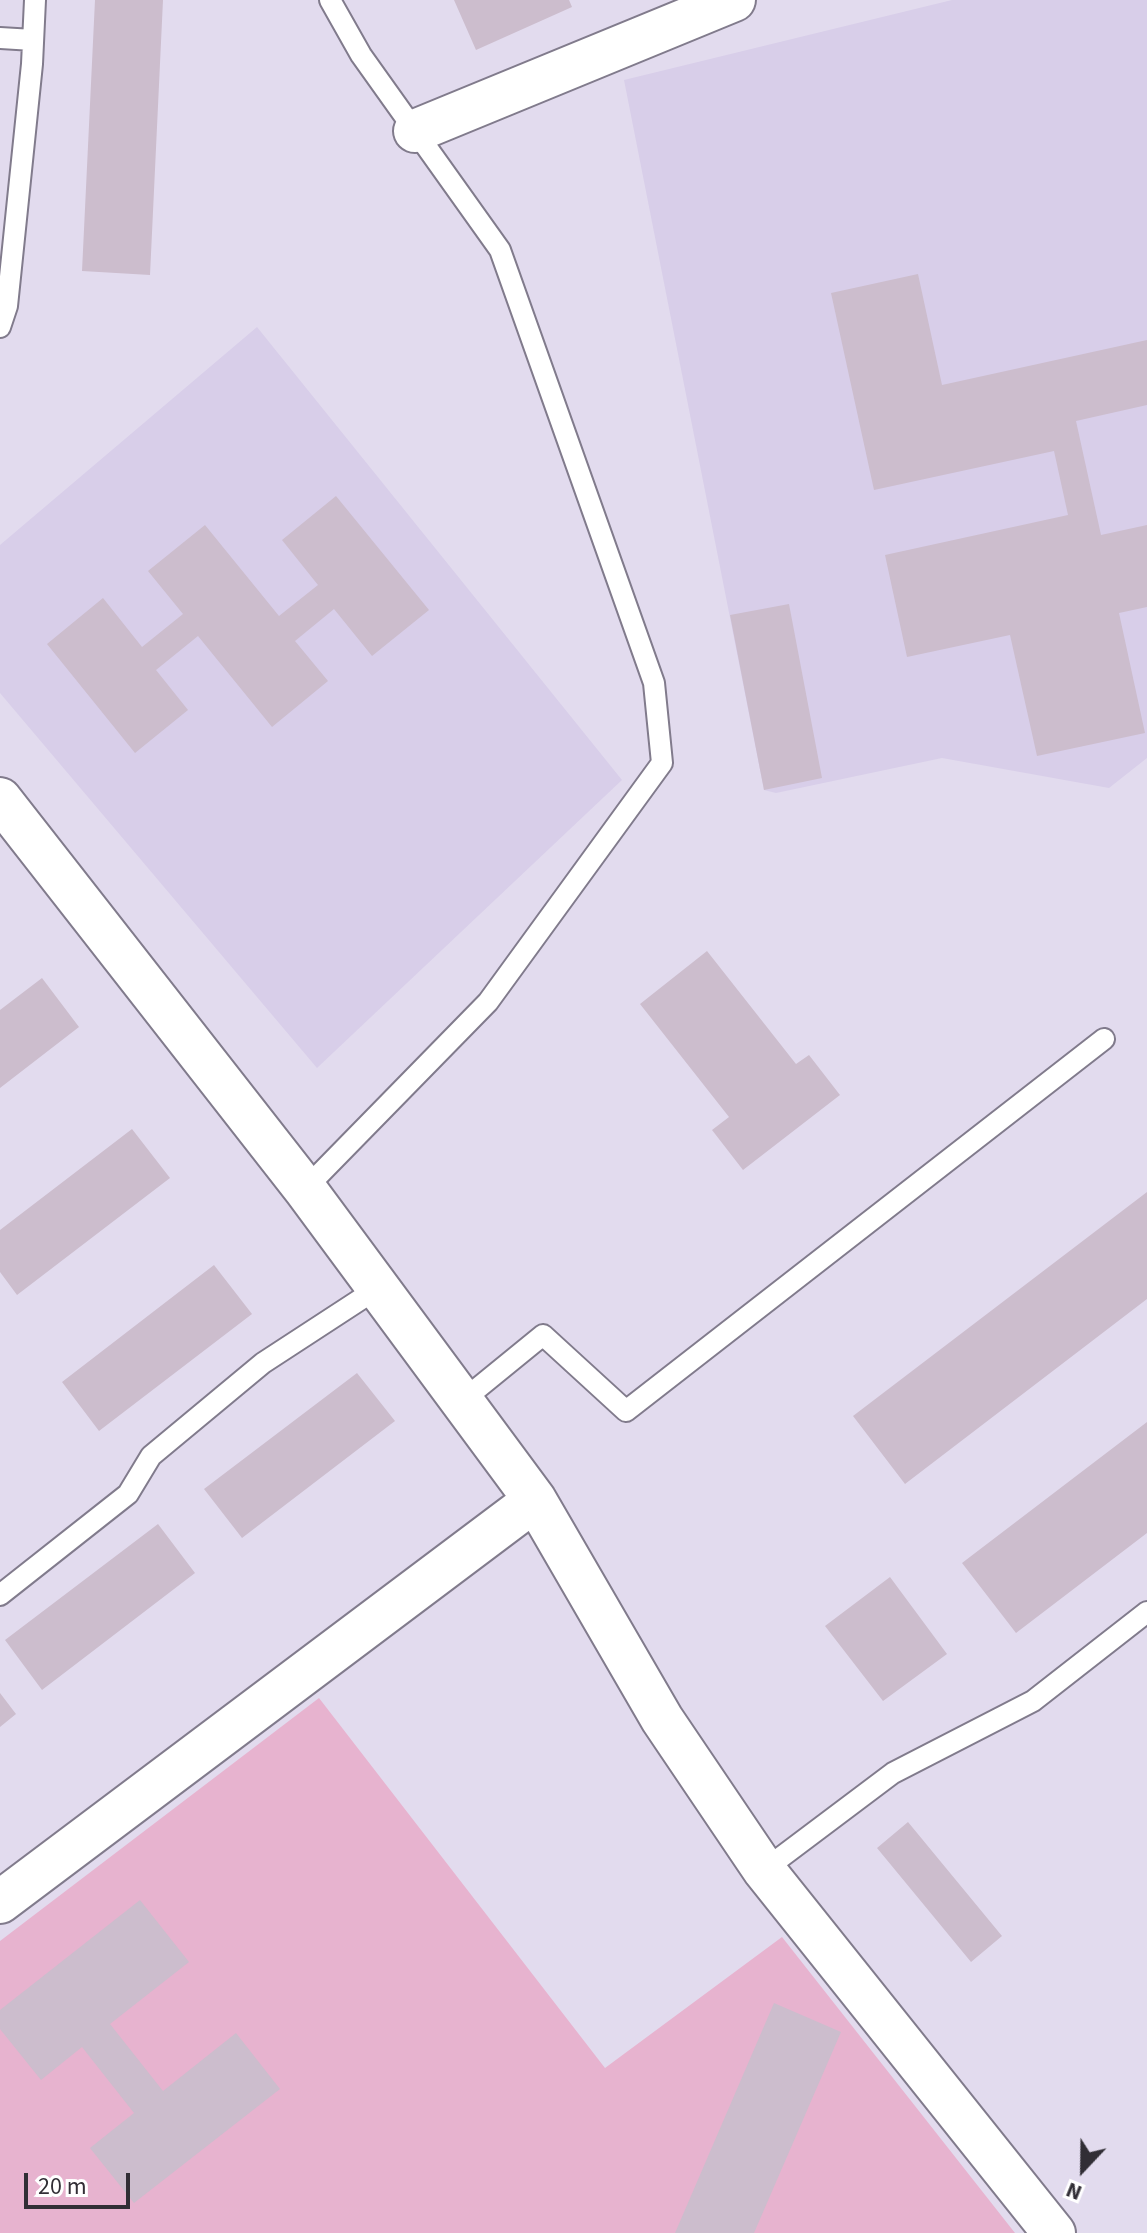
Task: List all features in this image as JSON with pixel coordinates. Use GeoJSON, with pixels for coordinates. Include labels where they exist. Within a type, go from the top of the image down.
{"type":"FeatureCollection","features":[{"type":"Feature","properties":{"kind":"street"},"geometry":{"type":"LineString","coordinates":[[415,131],[734,0]]}},
{"type":"Feature","properties":{"kind":"street"},"geometry":{"type":"LineString","coordinates":[[0,799],[305,1189],[535,1500],[662,1719],[764,1870],[1054,2233]]}},
{"type":"Feature","properties":{"kind":"street"},"geometry":{"type":"LineString","coordinates":[[0,1902],[535,1500]]}},
{"type":"Feature","properties":{"kind":"lane"},"geometry":{"type":"LineString","coordinates":[[0,327],[7,306],[35,0]]}},
{"type":"Feature","properties":{"kind":"lane"},"geometry":{"type":"LineString","coordinates":[[305,1189],[488,1002],[662,763],[654,683],[500,250],[361,55],[330,0]]}},
{"type":"Feature","properties":{"kind":"lane"},"geometry":{"type":"LineString","coordinates":[[0,38],[33,40]]}},
{"type":"Feature","properties":{"kind":"lane"},"geometry":{"type":"LineString","coordinates":[[462,1401],[543,1335],[626,1411],[1104,1039]]}},
{"type":"Feature","properties":{"kind":"lane"},"geometry":{"type":"LineString","coordinates":[[0,1595],[128,1494],[151,1456],[263,1363],[378,1288]]}},
{"type":"Feature","properties":{"kind":"lane"},"geometry":{"type":"LineString","coordinates":[[764,1870],[893,1773],[1033,1701],[1147,1612]]}},
{"type":"Feature","properties":{"kind":"shaded area"},"geometry":{"type":"Polygon","coordinates":[[[952,0],[1147,0],[1147,758],[1109,788],[942,758],[776,793],[764,790],[624,80],[952,0]]]}},
{"type":"Feature","properties":{"kind":"shaded area"},"geometry":{"type":"Polygon","coordinates":[[[257,327],[622,780],[317,1068],[0,693],[0,545],[257,327]]]}},
{"type":"Feature","properties":{"kind":"shaded area"},"geometry":{"type":"Polygon","coordinates":[[[319,1698],[605,2068],[782,1937],[1015,2233],[0,2233],[0,1941],[319,1698]]]}},
{"type":"Feature","properties":{"kind":"building"},"geometry":{"type":"Polygon","coordinates":[[[95,0],[163,0],[150,275],[82,271],[95,0]]]}},
{"type":"Feature","properties":{"kind":"building"},"geometry":{"type":"Polygon","coordinates":[[[454,0],[569,0],[572,7],[476,50],[454,0]]]}},
{"type":"Feature","properties":{"kind":"building"},"geometry":{"type":"Polygon","coordinates":[[[918,274],[942,385],[1147,340],[1147,405],[1076,421],[1101,535],[1147,525],[1147,607],[1119,613],[1145,733],[1037,756],[1010,635],[907,657],[885,555],[1068,515],[1054,451],[874,490],[831,293],[918,274]]]}},
{"type":"Feature","properties":{"kind":"building"},"geometry":{"type":"Polygon","coordinates":[[[336,496],[429,610],[372,656],[334,609],[295,641],[328,681],[272,727],[198,636],[156,670],[188,710],[135,753],[47,644],[103,598],[142,647],[183,614],[148,571],[205,525],[279,616],[318,585],[282,540],[336,496]]]}},
{"type":"Feature","properties":{"kind":"building"},"geometry":{"type":"Polygon","coordinates":[[[789,604],[822,778],[764,790],[730,615],[789,604]]]}},
{"type":"Feature","properties":{"kind":"building"},"geometry":{"type":"Polygon","coordinates":[[[707,951],[796,1064],[809,1055],[840,1095],[743,1170],[712,1130],[729,1117],[640,1004],[707,951]]]}},
{"type":"Feature","properties":{"kind":"building"},"geometry":{"type":"Polygon","coordinates":[[[42,978],[79,1027],[0,1088],[0,1010],[42,978]]]}},
{"type":"Feature","properties":{"kind":"building"},"geometry":{"type":"Polygon","coordinates":[[[132,1129],[170,1178],[17,1295],[0,1272],[0,1230],[132,1129]]]}},
{"type":"Feature","properties":{"kind":"building"},"geometry":{"type":"Polygon","coordinates":[[[1147,1192],[1147,1299],[905,1484],[853,1416],[1147,1192]]]}},
{"type":"Feature","properties":{"kind":"building"},"geometry":{"type":"Polygon","coordinates":[[[214,1265],[252,1314],[99,1431],[62,1382],[214,1265]]]}},
{"type":"Feature","properties":{"kind":"building"},"geometry":{"type":"Polygon","coordinates":[[[357,1373],[395,1421],[242,1538],[204,1489],[357,1373]]]}},
{"type":"Feature","properties":{"kind":"building"},"geometry":{"type":"Polygon","coordinates":[[[1147,1422],[1147,1533],[1016,1633],[962,1563],[1147,1422]]]}},
{"type":"Feature","properties":{"kind":"building"},"geometry":{"type":"Polygon","coordinates":[[[158,1524],[195,1573],[42,1690],[5,1640],[158,1524]]]}},
{"type":"Feature","properties":{"kind":"building"},"geometry":{"type":"Polygon","coordinates":[[[890,1577],[947,1654],[883,1701],[825,1626],[890,1577]]]}},
{"type":"Feature","properties":{"kind":"building"},"geometry":{"type":"Polygon","coordinates":[[[0,1693],[16,1714],[0,1727],[0,1693]]]}},
{"type":"Feature","properties":{"kind":"building"},"geometry":{"type":"Polygon","coordinates":[[[908,1822],[1002,1936],[971,1962],[877,1848],[908,1822]]]}},
{"type":"Feature","properties":{"kind":"building"},"geometry":{"type":"Polygon","coordinates":[[[140,1900],[189,1962],[110,2024],[163,2091],[236,2033],[280,2089],[134,2203],[90,2148],[134,2113],[82,2047],[41,2080],[0,2029],[0,2010],[140,1900]]]}},
{"type":"Feature","properties":{"kind":"building"},"geometry":{"type":"Polygon","coordinates":[[[774,2003],[841,2032],[754,2233],[675,2233],[774,2003]]]}}]}
